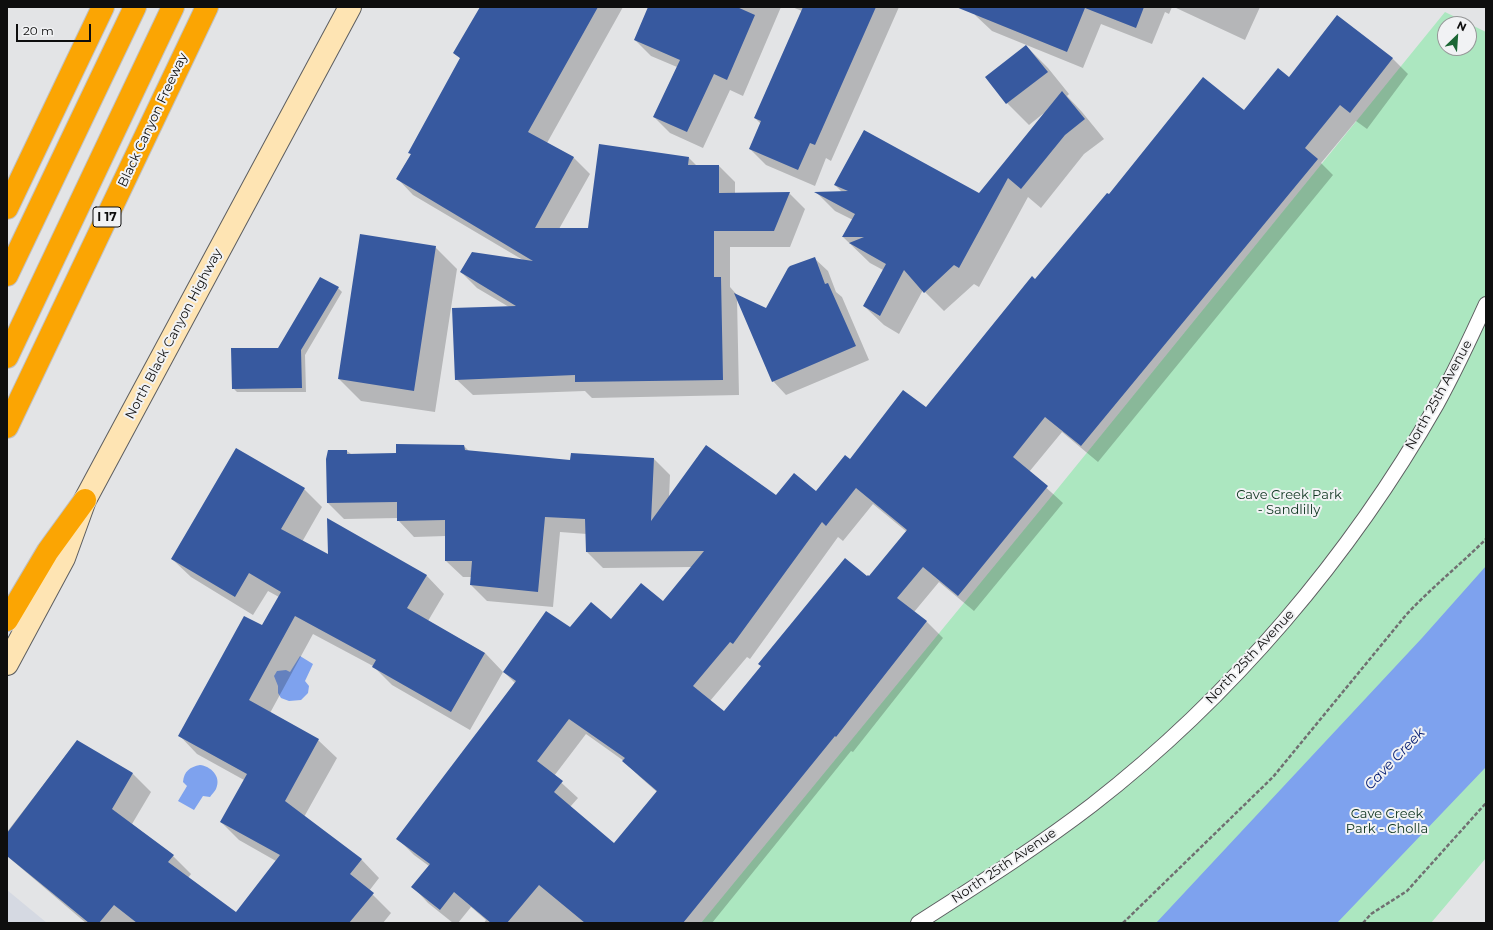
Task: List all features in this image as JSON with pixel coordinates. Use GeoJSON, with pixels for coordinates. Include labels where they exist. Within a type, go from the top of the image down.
{"type":"FeatureCollection","features":[{"type":"Feature","properties":{"kind":"highway"},"geometry":{"type":"LineString","coordinates":[[7,208],[103,7]]}},
{"type":"Feature","properties":{"kind":"highway"},"geometry":{"type":"LineString","coordinates":[[7,275],[135,7]]}},
{"type":"Feature","properties":{"kind":"highway"},"geometry":{"type":"LineString","coordinates":[[7,357],[173,7]]}},
{"type":"Feature","properties":{"kind":"highway","name":"Black Canyon Freeway"},"geometry":{"type":"LineString","coordinates":[[7,427],[206,7]]}},
{"type":"Feature","properties":{"kind":"highway"},"geometry":{"type":"LineString","coordinates":[[7,620],[48,551],[85,500]]}},
{"type":"Feature","properties":{"kind":"main road","name":"North Black Canyon Highway"},"geometry":{"type":"LineString","coordinates":[[7,664],[64,558],[85,500],[350,7]]}},
{"type":"Feature","properties":{"kind":"lane","name":"North 25th Avenue"},"geometry":{"type":"LineString","coordinates":[[918,923],[1025,854],[1092,805],[1139,766],[1194,716],[1253,655],[1295,609],[1358,527],[1404,459],[1437,404],[1486,304]]}},
{"type":"Feature","properties":{"kind":"path"},"geometry":{"type":"LineString","coordinates":[[1123,923],[1273,777],[1406,615],[1429,590],[1454,570],[1486,539]]}},
{"type":"Feature","properties":{"kind":"path"},"geometry":{"type":"LineString","coordinates":[[1363,923],[1371,914],[1407,891],[1486,803]]}},
{"type":"Feature","properties":{"kind":"shaded area"},"geometry":{"type":"Polygon","coordinates":[[[7,890],[47,923],[7,923],[7,890]]]}},
{"type":"Feature","properties":{"kind":"green space","name":"Cave Creek Park - Sandlilly"},"geometry":{"type":"Polygon","coordinates":[[[1445,12],[1453,16],[1442,16],[1445,12]]]}},
{"type":"Feature","properties":{"kind":"green space","name":"Cave Creek Park - Sandlilly"},"geometry":{"type":"Polygon","coordinates":[[[1437,22],[1437,56],[1477,56],[1477,28],[1486,32],[1486,858],[1431,923],[701,923],[1046,503],[1437,22]]]}},
{"type":"Feature","properties":{"kind":"water","name":"Cave Creek Park - Cholla"},"geometry":{"type":"Polygon","coordinates":[[[1486,566],[1486,767],[1337,923],[1156,923],[1422,638],[1486,566]]]}},
{"type":"Feature","properties":{"kind":"water"},"geometry":{"type":"Polygon","coordinates":[[[300,656],[313,664],[305,681],[309,686],[308,693],[301,700],[289,701],[281,698],[278,693],[278,686],[274,676],[277,671],[286,670],[290,672],[300,656]]]}},
{"type":"Feature","properties":{"kind":"water"},"geometry":{"type":"Polygon","coordinates":[[[200,765],[208,767],[214,772],[217,784],[216,790],[210,797],[203,796],[194,810],[178,801],[187,786],[183,782],[186,772],[190,768],[200,765]]]}},
{"type":"Feature","properties":{"kind":"building"},"geometry":{"type":"Polygon","coordinates":[[[480,7],[598,7],[528,132],[574,157],[535,228],[588,228],[599,144],[689,157],[688,165],[719,165],[719,193],[790,192],[774,231],[714,231],[714,277],[721,277],[723,380],[575,382],[575,375],[455,380],[452,308],[516,306],[460,272],[472,252],[533,261],[396,179],[411,154],[408,153],[460,58],[453,53],[480,7]]]}},
{"type":"Feature","properties":{"kind":"building"},"geometry":{"type":"Polygon","coordinates":[[[648,7],[737,7],[755,15],[727,80],[714,74],[687,132],[653,117],[680,60],[634,40],[648,7]]]}},
{"type":"Feature","properties":{"kind":"building"},"geometry":{"type":"Polygon","coordinates":[[[803,7],[876,7],[815,145],[810,143],[798,170],[749,149],[761,121],[754,118],[803,7]]]}},
{"type":"Feature","properties":{"kind":"building"},"geometry":{"type":"Polygon","coordinates":[[[956,7],[1144,7],[1136,28],[1085,8],[1067,52],[956,7]]]}},
{"type":"Feature","properties":{"kind":"building"},"geometry":{"type":"Polygon","coordinates":[[[1337,15],[1393,58],[1350,113],[1340,105],[1305,148],[1318,159],[1081,446],[1045,417],[1013,457],[1048,486],[958,596],[923,567],[897,598],[927,621],[836,737],[835,736],[683,923],[585,923],[539,885],[507,923],[491,923],[454,892],[440,910],[411,887],[430,864],[396,839],[516,681],[503,672],[546,611],[570,627],[591,602],[611,619],[641,583],[663,601],[704,551],[586,552],[585,519],[545,517],[538,592],[470,585],[472,561],[445,561],[445,520],[397,521],[397,502],[327,503],[326,459],[328,450],[347,450],[347,454],[396,453],[396,444],[464,445],[465,450],[570,460],[571,453],[654,458],[651,521],[706,445],[776,495],[794,473],[816,491],[845,455],[850,459],[903,390],[926,407],[1032,276],[1035,279],[1107,193],[1109,194],[1203,77],[1244,110],[1278,68],[1289,77],[1337,15]],[[856,488],[826,526],[822,522],[733,644],[730,642],[693,686],[724,711],[761,666],[758,664],[845,558],[869,576],[907,530],[856,488]],[[569,719],[537,761],[563,781],[554,792],[614,843],[657,791],[622,761],[625,758],[569,719]]]}},
{"type":"Feature","properties":{"kind":"building"},"geometry":{"type":"Polygon","coordinates":[[[1026,45],[1048,72],[1006,104],[985,77],[1026,45]]]}},
{"type":"Feature","properties":{"kind":"building"},"geometry":{"type":"Polygon","coordinates":[[[1062,91],[1085,119],[1065,135],[1021,189],[1008,178],[959,268],[954,265],[924,293],[904,270],[880,316],[863,306],[886,264],[849,243],[864,237],[842,237],[855,214],[814,192],[848,191],[834,185],[864,130],[979,193],[1062,91]]]}},
{"type":"Feature","properties":{"kind":"building"},"geometry":{"type":"Polygon","coordinates":[[[360,234],[436,246],[414,391],[338,379],[360,234]]]}},
{"type":"Feature","properties":{"kind":"building"},"geometry":{"type":"Polygon","coordinates":[[[815,257],[825,284],[828,283],[856,346],[772,382],[734,293],[766,308],[788,268],[815,257]]]}},
{"type":"Feature","properties":{"kind":"building"},"geometry":{"type":"Polygon","coordinates":[[[320,277],[339,287],[301,350],[302,388],[232,389],[231,348],[278,348],[320,277]]]}},
{"type":"Feature","properties":{"kind":"building"},"geometry":{"type":"Polygon","coordinates":[[[236,448],[305,488],[281,529],[328,554],[327,518],[427,575],[407,608],[485,653],[451,712],[372,667],[376,660],[295,616],[249,700],[319,739],[285,801],[362,859],[350,874],[374,893],[349,923],[137,923],[114,905],[99,923],[89,923],[7,856],[7,833],[77,740],[133,773],[112,809],[174,855],[168,862],[236,912],[280,855],[220,822],[247,774],[178,736],[244,616],[262,625],[281,592],[249,573],[235,597],[171,559],[236,448]]]}},
{"type":"Feature","properties":{"kind":"water label","name":"Cave Creek"},"geometry":{"type":"Point","coordinates":[1395,759]}}]}
